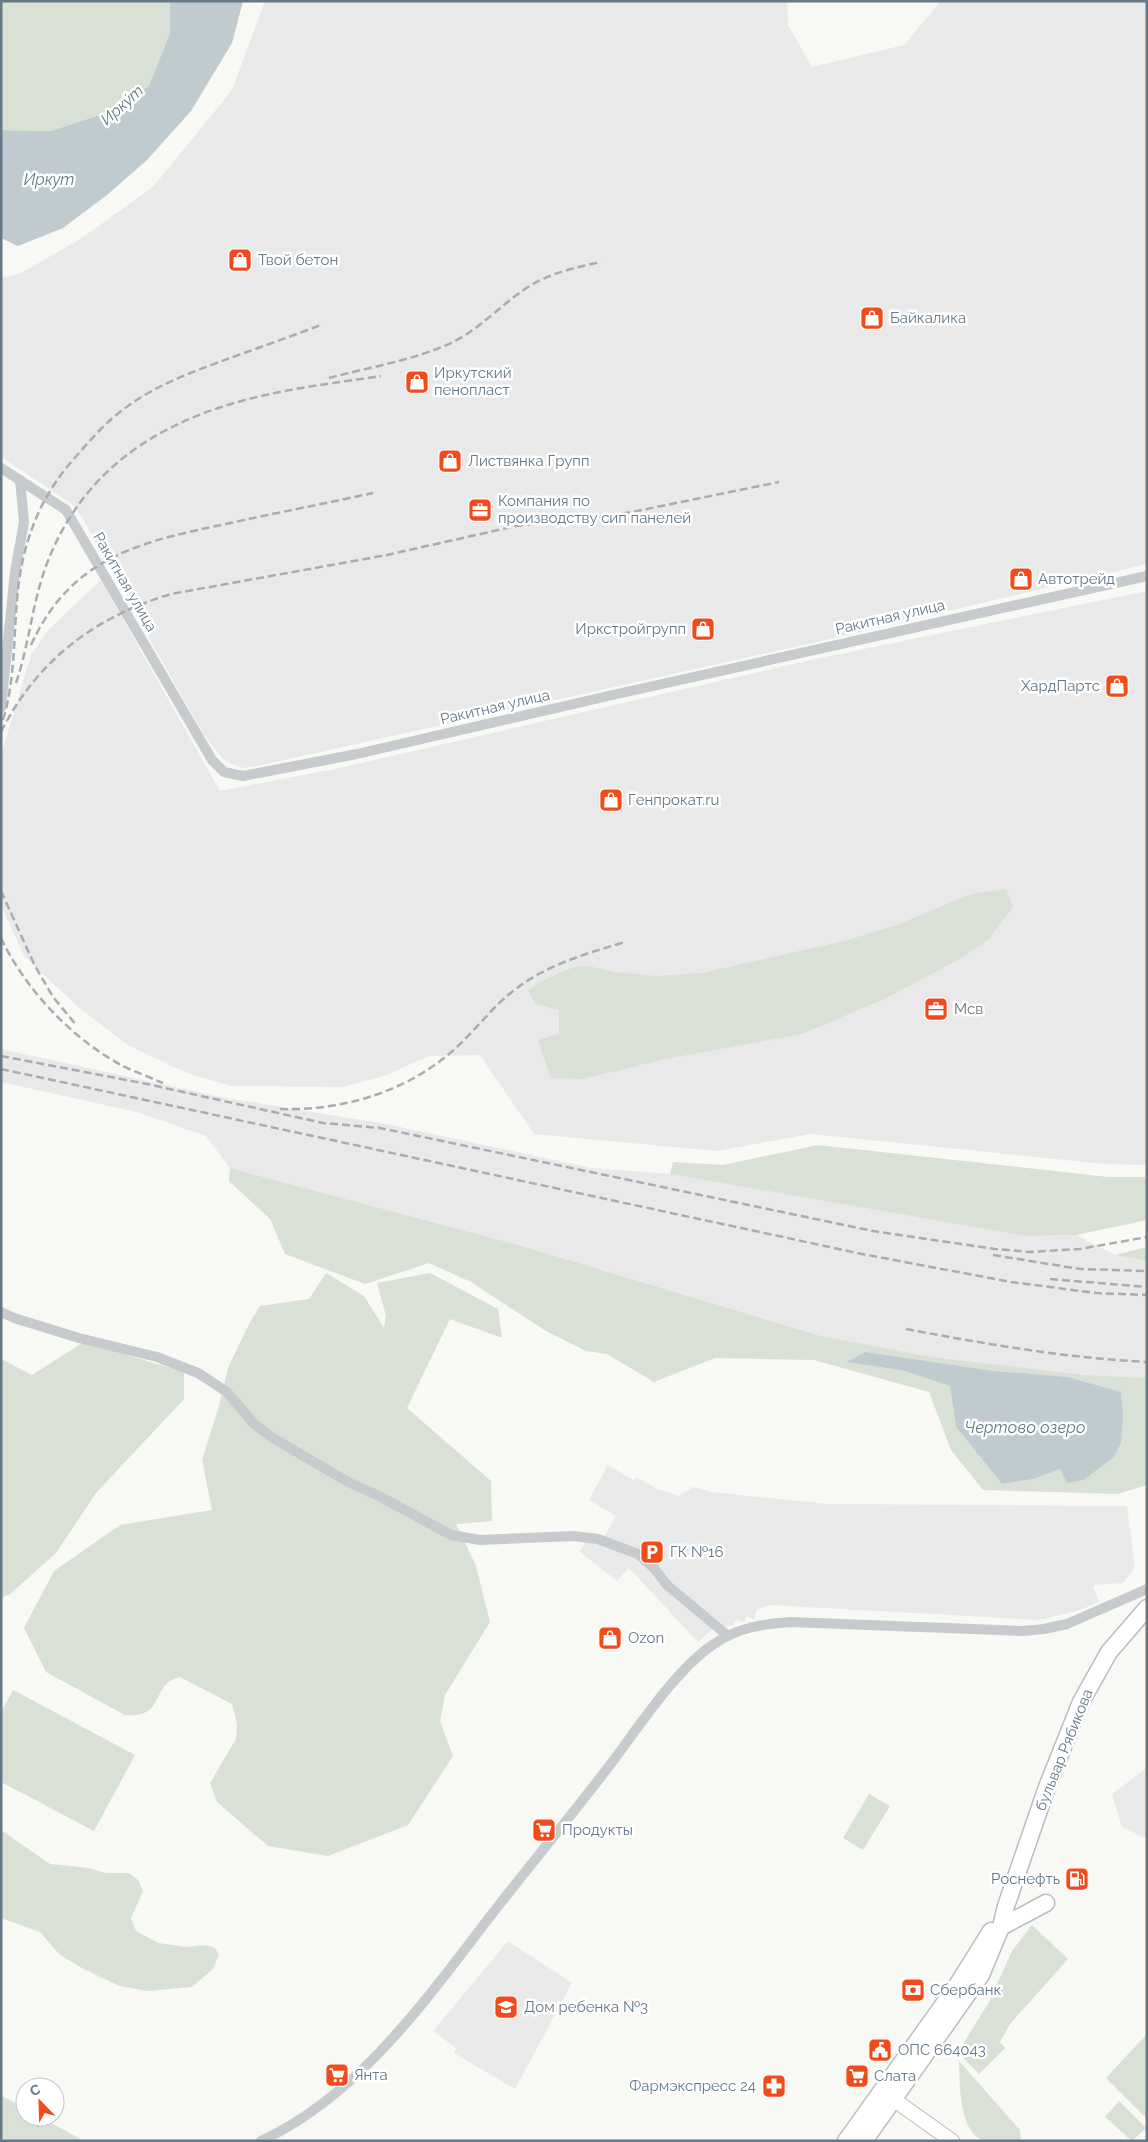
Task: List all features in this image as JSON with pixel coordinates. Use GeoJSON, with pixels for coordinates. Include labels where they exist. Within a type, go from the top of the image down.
{"type":"FeatureCollection","features":[{"type":"Feature","properties":{"kind":"main road","name":"бульвар Рябикова"},"geometry":{"type":"LineString","coordinates":[[846,2141],[887,2095],[981,1975],[1001,1927],[1006,1906],[1047,1787],[1081,1702],[1109,1652],[1147,1608]]}},
{"type":"Feature","properties":{"kind":"main road"},"geometry":{"type":"LineString","coordinates":[[1001,1927],[1046,1903]]}},
{"type":"Feature","properties":{"kind":"main road","name":"бульвар Рябикова"},"geometry":{"type":"LineString","coordinates":[[864,2141],[887,2095],[1006,1906]]}},
{"type":"Feature","properties":{"kind":"street","name":"Ракитная улица"},"geometry":{"type":"LineString","coordinates":[[1,468],[66,510],[212,760],[224,772],[243,776],[358,754],[581,702],[1147,576]]}},
{"type":"Feature","properties":{"kind":"street"},"geometry":{"type":"LineString","coordinates":[[1,708],[15,572],[24,522],[20,480]]}},
{"type":"Feature","properties":{"kind":"street"},"geometry":{"type":"LineString","coordinates":[[1,1312],[14,1318],[79,1338],[157,1357],[198,1373],[227,1392],[254,1424],[273,1438],[348,1482],[379,1496],[451,1535],[480,1540],[574,1536],[598,1539],[638,1554],[654,1568],[667,1585],[728,1636]]}},
{"type":"Feature","properties":{"kind":"street"},"geometry":{"type":"LineString","coordinates":[[261,2141],[326,2102],[394,2037],[572,1815],[675,1680],[698,1656],[714,1643],[762,1624],[790,1622],[1022,1631],[1044,1629],[1067,1624],[1147,1589]]}},
{"type":"Feature","properties":{"kind":"street"},"geometry":{"type":"LineString","coordinates":[[887,2095],[952,2141]]}},
{"type":"Feature","properties":{"kind":"shaded area"},"geometry":{"type":"Polygon","coordinates":[[[1,1],[170,1],[170,33],[149,86],[112,111],[51,131],[1,130],[1,1]]]}},
{"type":"Feature","properties":{"kind":"shaded area"},"geometry":{"type":"Polygon","coordinates":[[[265,1],[787,1],[788,25],[812,67],[904,45],[941,1],[1147,1],[1147,564],[813,643],[257,766],[241,768],[224,760],[204,735],[82,517],[72,504],[1,457],[1,278],[19,274],[79,240],[153,187],[232,90],[265,1]]]}},
{"type":"Feature","properties":{"kind":"shaded area"},"geometry":{"type":"Polygon","coordinates":[[[101,580],[220,791],[335,769],[815,659],[1147,591],[1147,1165],[1105,1164],[811,1134],[717,1151],[534,1134],[480,1055],[429,1056],[384,1076],[343,1087],[232,1086],[189,1074],[128,1045],[77,1006],[24,956],[1,905],[1,755],[31,655],[49,629],[101,580]]]}},
{"type":"Feature","properties":{"kind":"shaded area"},"geometry":{"type":"Polygon","coordinates":[[[1006,889],[1013,907],[989,939],[960,959],[884,999],[802,1034],[665,1059],[583,1079],[551,1078],[538,1040],[559,1034],[559,1010],[535,1004],[528,990],[548,978],[574,967],[588,966],[615,972],[656,976],[702,973],[848,940],[899,924],[971,894],[1006,889]]]}},
{"type":"Feature","properties":{"kind":"shaded area"},"geometry":{"type":"Polygon","coordinates":[[[1,1049],[226,1098],[386,1124],[592,1168],[670,1174],[1025,1236],[1076,1235],[1115,1255],[1147,1261],[1147,1378],[1086,1375],[933,1357],[821,1336],[522,1246],[230,1168],[206,1136],[137,1112],[1,1082],[1,1049]]]}},
{"type":"Feature","properties":{"kind":"shaded area"},"geometry":{"type":"Polygon","coordinates":[[[818,1145],[1108,1177],[1147,1177],[1147,1220],[1076,1235],[1025,1236],[670,1174],[673,1162],[723,1165],[818,1145]]]}},
{"type":"Feature","properties":{"kind":"shaded area"},"geometry":{"type":"Polygon","coordinates":[[[230,1168],[522,1246],[821,1336],[933,1357],[1086,1375],[1147,1378],[1147,1485],[1117,1494],[983,1490],[951,1450],[929,1392],[814,1360],[715,1358],[654,1382],[607,1354],[586,1351],[546,1331],[471,1282],[429,1263],[365,1284],[285,1254],[270,1219],[229,1181],[230,1168]],[[848,1362],[905,1371],[950,1386],[956,1427],[1002,1484],[1034,1479],[1060,1469],[1120,1392],[1068,1377],[848,1362]]]}},
{"type":"Feature","properties":{"kind":"shaded area"},"geometry":{"type":"Polygon","coordinates":[[[1147,1247],[1147,1261],[1115,1255],[1147,1247]]]}},
{"type":"Feature","properties":{"kind":"shaded area"},"geometry":{"type":"Polygon","coordinates":[[[326,1273],[364,1296],[384,1328],[386,1316],[377,1283],[430,1273],[498,1309],[502,1338],[450,1319],[407,1408],[491,1481],[492,1521],[456,1524],[476,1566],[490,1622],[445,1695],[440,1721],[453,1756],[408,1825],[328,1856],[268,1846],[217,1802],[210,1783],[236,1739],[237,1724],[232,1704],[180,1677],[164,1686],[153,1707],[147,1712],[138,1715],[125,1715],[46,1672],[24,1628],[54,1571],[120,1525],[212,1510],[202,1460],[219,1406],[228,1368],[249,1324],[260,1306],[309,1299],[326,1273]]]}},
{"type":"Feature","properties":{"kind":"shaded area"},"geometry":{"type":"Polygon","coordinates":[[[84,1342],[184,1372],[184,1399],[96,1493],[56,1553],[10,1594],[1,1598],[1,1359],[32,1375],[84,1342]]]}},
{"type":"Feature","properties":{"kind":"shaded area"},"geometry":{"type":"Polygon","coordinates":[[[608,1465],[633,1480],[636,1477],[655,1488],[679,1496],[693,1487],[712,1492],[828,1504],[1127,1506],[1135,1567],[1123,1583],[1093,1585],[1099,1602],[1080,1610],[1039,1620],[769,1605],[757,1610],[754,1619],[746,1616],[744,1622],[737,1620],[733,1625],[712,1630],[698,1642],[629,1568],[617,1581],[580,1552],[592,1532],[605,1536],[616,1516],[589,1500],[608,1465]]]}},
{"type":"Feature","properties":{"kind":"shaded area"},"geometry":{"type":"Polygon","coordinates":[[[13,1690],[135,1755],[94,1831],[1,1782],[1,1712],[13,1690]]]}},
{"type":"Feature","properties":{"kind":"shaded area"},"geometry":{"type":"Polygon","coordinates":[[[1147,1768],[1147,1839],[1122,1827],[1112,1794],[1147,1768]]]}},
{"type":"Feature","properties":{"kind":"shaded area"},"geometry":{"type":"Polygon","coordinates":[[[869,1794],[890,1806],[863,1850],[843,1838],[869,1794]]]}},
{"type":"Feature","properties":{"kind":"shaded area"},"geometry":{"type":"Polygon","coordinates":[[[1,1830],[50,1864],[89,1868],[106,1873],[129,1873],[138,1880],[143,1891],[131,1918],[136,1931],[158,1943],[186,1947],[206,1945],[215,1948],[219,1955],[213,1969],[192,1987],[148,1991],[119,1986],[60,1955],[40,1932],[1,1918],[1,1830]]]}},
{"type":"Feature","properties":{"kind":"shaded area"},"geometry":{"type":"Polygon","coordinates":[[[1032,1925],[1068,1959],[1010,2024],[1000,2042],[1005,2048],[979,2074],[958,2052],[989,2002],[1012,1951],[1032,1925]]]}},
{"type":"Feature","properties":{"kind":"shaded area","name":"Дом ребенка №3"},"geometry":{"type":"Polygon","coordinates":[[[508,1941],[572,1983],[515,2089],[454,2053],[456,2048],[433,2031],[508,1941]]]}},
{"type":"Feature","properties":{"kind":"shaded area"},"geometry":{"type":"Polygon","coordinates":[[[1147,2034],[1147,2119],[1106,2078],[1147,2034]]]}},
{"type":"Feature","properties":{"kind":"shaded area"},"geometry":{"type":"Polygon","coordinates":[[[959,2061],[1020,2130],[1021,2141],[986,2141],[977,2137],[970,2129],[962,2107],[959,2061]]]}},
{"type":"Feature","properties":{"kind":"shaded area"},"geometry":{"type":"Polygon","coordinates":[[[1,2095],[15,2103],[15,2127],[58,2127],[84,2141],[1,2141],[1,2095]]]}},
{"type":"Feature","properties":{"kind":"shaded area"},"geometry":{"type":"Polygon","coordinates":[[[1119,2101],[1146,2128],[1132,2141],[1105,2117],[1119,2101]]]}},
{"type":"Feature","properties":{"kind":"water","name":"Иркут"},"geometry":{"type":"Polygon","coordinates":[[[170,1],[243,1],[232,43],[191,111],[147,160],[107,195],[63,228],[18,246],[1,238],[1,130],[51,131],[112,111],[149,86],[170,33],[170,1]]]}},
{"type":"Feature","properties":{"kind":"water","name":"Чертово озеро"},"geometry":{"type":"Polygon","coordinates":[[[865,1352],[993,1371],[1068,1377],[1121,1392],[1123,1416],[1121,1442],[1114,1457],[1083,1480],[1067,1483],[1060,1469],[1034,1479],[1002,1484],[956,1427],[950,1386],[905,1371],[847,1362],[865,1352]]]}},
{"type":"Feature","properties":{"kind":"railway"},"geometry":{"type":"LineString","coordinates":[[329,378],[423,354],[453,342],[474,329],[512,298],[533,284],[558,273],[601,262]]}},
{"type":"Feature","properties":{"kind":"railway"},"geometry":{"type":"LineString","coordinates":[[3,720],[11,680],[17,599],[23,559],[37,515],[59,477],[114,416],[152,391],[204,368],[323,324]]}},
{"type":"Feature","properties":{"kind":"railway"},"geometry":{"type":"LineString","coordinates":[[16,683],[41,580],[62,531],[81,501],[104,475],[130,452],[159,434],[191,418],[225,406],[291,390],[381,376]]}},
{"type":"Feature","properties":{"kind":"railway"},"geometry":{"type":"LineString","coordinates":[[1,732],[32,683],[71,645],[117,615],[171,594],[387,555],[516,526],[632,512],[779,482]]}},
{"type":"Feature","properties":{"kind":"railway"},"geometry":{"type":"LineString","coordinates":[[31,645],[48,614],[68,590],[91,571],[115,556],[171,536],[373,493]]}},
{"type":"Feature","properties":{"kind":"railway"},"geometry":{"type":"LineString","coordinates":[[1,891],[35,966],[53,997],[77,1026]]}},
{"type":"Feature","properties":{"kind":"railway"},"geometry":{"type":"LineString","coordinates":[[1,938],[11,958],[38,996],[71,1029],[108,1057],[127,1068],[163,1083]]}},
{"type":"Feature","properties":{"kind":"railway"},"geometry":{"type":"LineString","coordinates":[[280,1109],[304,1109],[352,1102],[397,1086],[439,1062],[458,1046],[501,1001],[529,980],[569,960],[625,942]]}},
{"type":"Feature","properties":{"kind":"railway"},"geometry":{"type":"LineString","coordinates":[[1,1056],[147,1084],[323,1123],[380,1128],[873,1231],[995,1249],[1030,1252],[1080,1249],[1147,1237]]}},
{"type":"Feature","properties":{"kind":"railway"},"geometry":{"type":"LineString","coordinates":[[1,1069],[862,1254],[1011,1282],[1096,1293],[1147,1295]]}},
{"type":"Feature","properties":{"kind":"railway"},"geometry":{"type":"LineString","coordinates":[[993,1255],[1080,1269],[1147,1271]]}},
{"type":"Feature","properties":{"kind":"railway"},"geometry":{"type":"LineString","coordinates":[[1050,1279],[1147,1287]]}},
{"type":"Feature","properties":{"kind":"railway"},"geometry":{"type":"LineString","coordinates":[[906,1329],[1056,1354],[1147,1362]]}},
{"type":"Feature","properties":{"kind":"place","name":"Твой бетон"},"geometry":{"type":"Point","coordinates":[240,260]}},
{"type":"Feature","properties":{"kind":"place","name":"Байкалика"},"geometry":{"type":"Point","coordinates":[872,318]}},
{"type":"Feature","properties":{"kind":"place","name":"Иркутский пенопласт"},"geometry":{"type":"Point","coordinates":[417,382]}},
{"type":"Feature","properties":{"kind":"place","name":"Листвянка Групп"},"geometry":{"type":"Point","coordinates":[450,461]}},
{"type":"Feature","properties":{"kind":"place","name":"Компания по производству сип панелей"},"geometry":{"type":"Point","coordinates":[480,510]}},
{"type":"Feature","properties":{"kind":"place","name":"Автотрейд"},"geometry":{"type":"Point","coordinates":[1021,579]}},
{"type":"Feature","properties":{"kind":"place","name":"Иркстройгрупп"},"geometry":{"type":"Point","coordinates":[703,629]}},
{"type":"Feature","properties":{"kind":"place","name":"ХардПартс"},"geometry":{"type":"Point","coordinates":[1117,686]}},
{"type":"Feature","properties":{"kind":"place","name":"Генпрокат.ru"},"geometry":{"type":"Point","coordinates":[611,800]}},
{"type":"Feature","properties":{"kind":"place","name":"Мсв"},"geometry":{"type":"Point","coordinates":[936,1009]}},
{"type":"Feature","properties":{"kind":"place","name":"ГК №16"},"geometry":{"type":"Point","coordinates":[652,1552]}},
{"type":"Feature","properties":{"kind":"place","name":"Ozon"},"geometry":{"type":"Point","coordinates":[610,1638]}},
{"type":"Feature","properties":{"kind":"place","name":"Продукты"},"geometry":{"type":"Point","coordinates":[544,1830]}},
{"type":"Feature","properties":{"kind":"place","name":"Роснефть"},"geometry":{"type":"Point","coordinates":[1077,1879]}},
{"type":"Feature","properties":{"kind":"place","name":"Сбербанк"},"geometry":{"type":"Point","coordinates":[913,1990]}},
{"type":"Feature","properties":{"kind":"place","name":"Дом ребенка №3"},"geometry":{"type":"Point","coordinates":[506,2007]}},
{"type":"Feature","properties":{"kind":"place","name":"ОПС 664043"},"geometry":{"type":"Point","coordinates":[880,2050]}},
{"type":"Feature","properties":{"kind":"place","name":"Янта"},"geometry":{"type":"Point","coordinates":[337,2075]}},
{"type":"Feature","properties":{"kind":"place","name":"Слата"},"geometry":{"type":"Point","coordinates":[857,2076]}},
{"type":"Feature","properties":{"kind":"place","name":"Фармэкспресс 24"},"geometry":{"type":"Point","coordinates":[774,2086]}},
{"type":"Feature","properties":{"kind":"water label","name":"Ирку́т"},"geometry":{"type":"Point","coordinates":[122,105]}}]}
